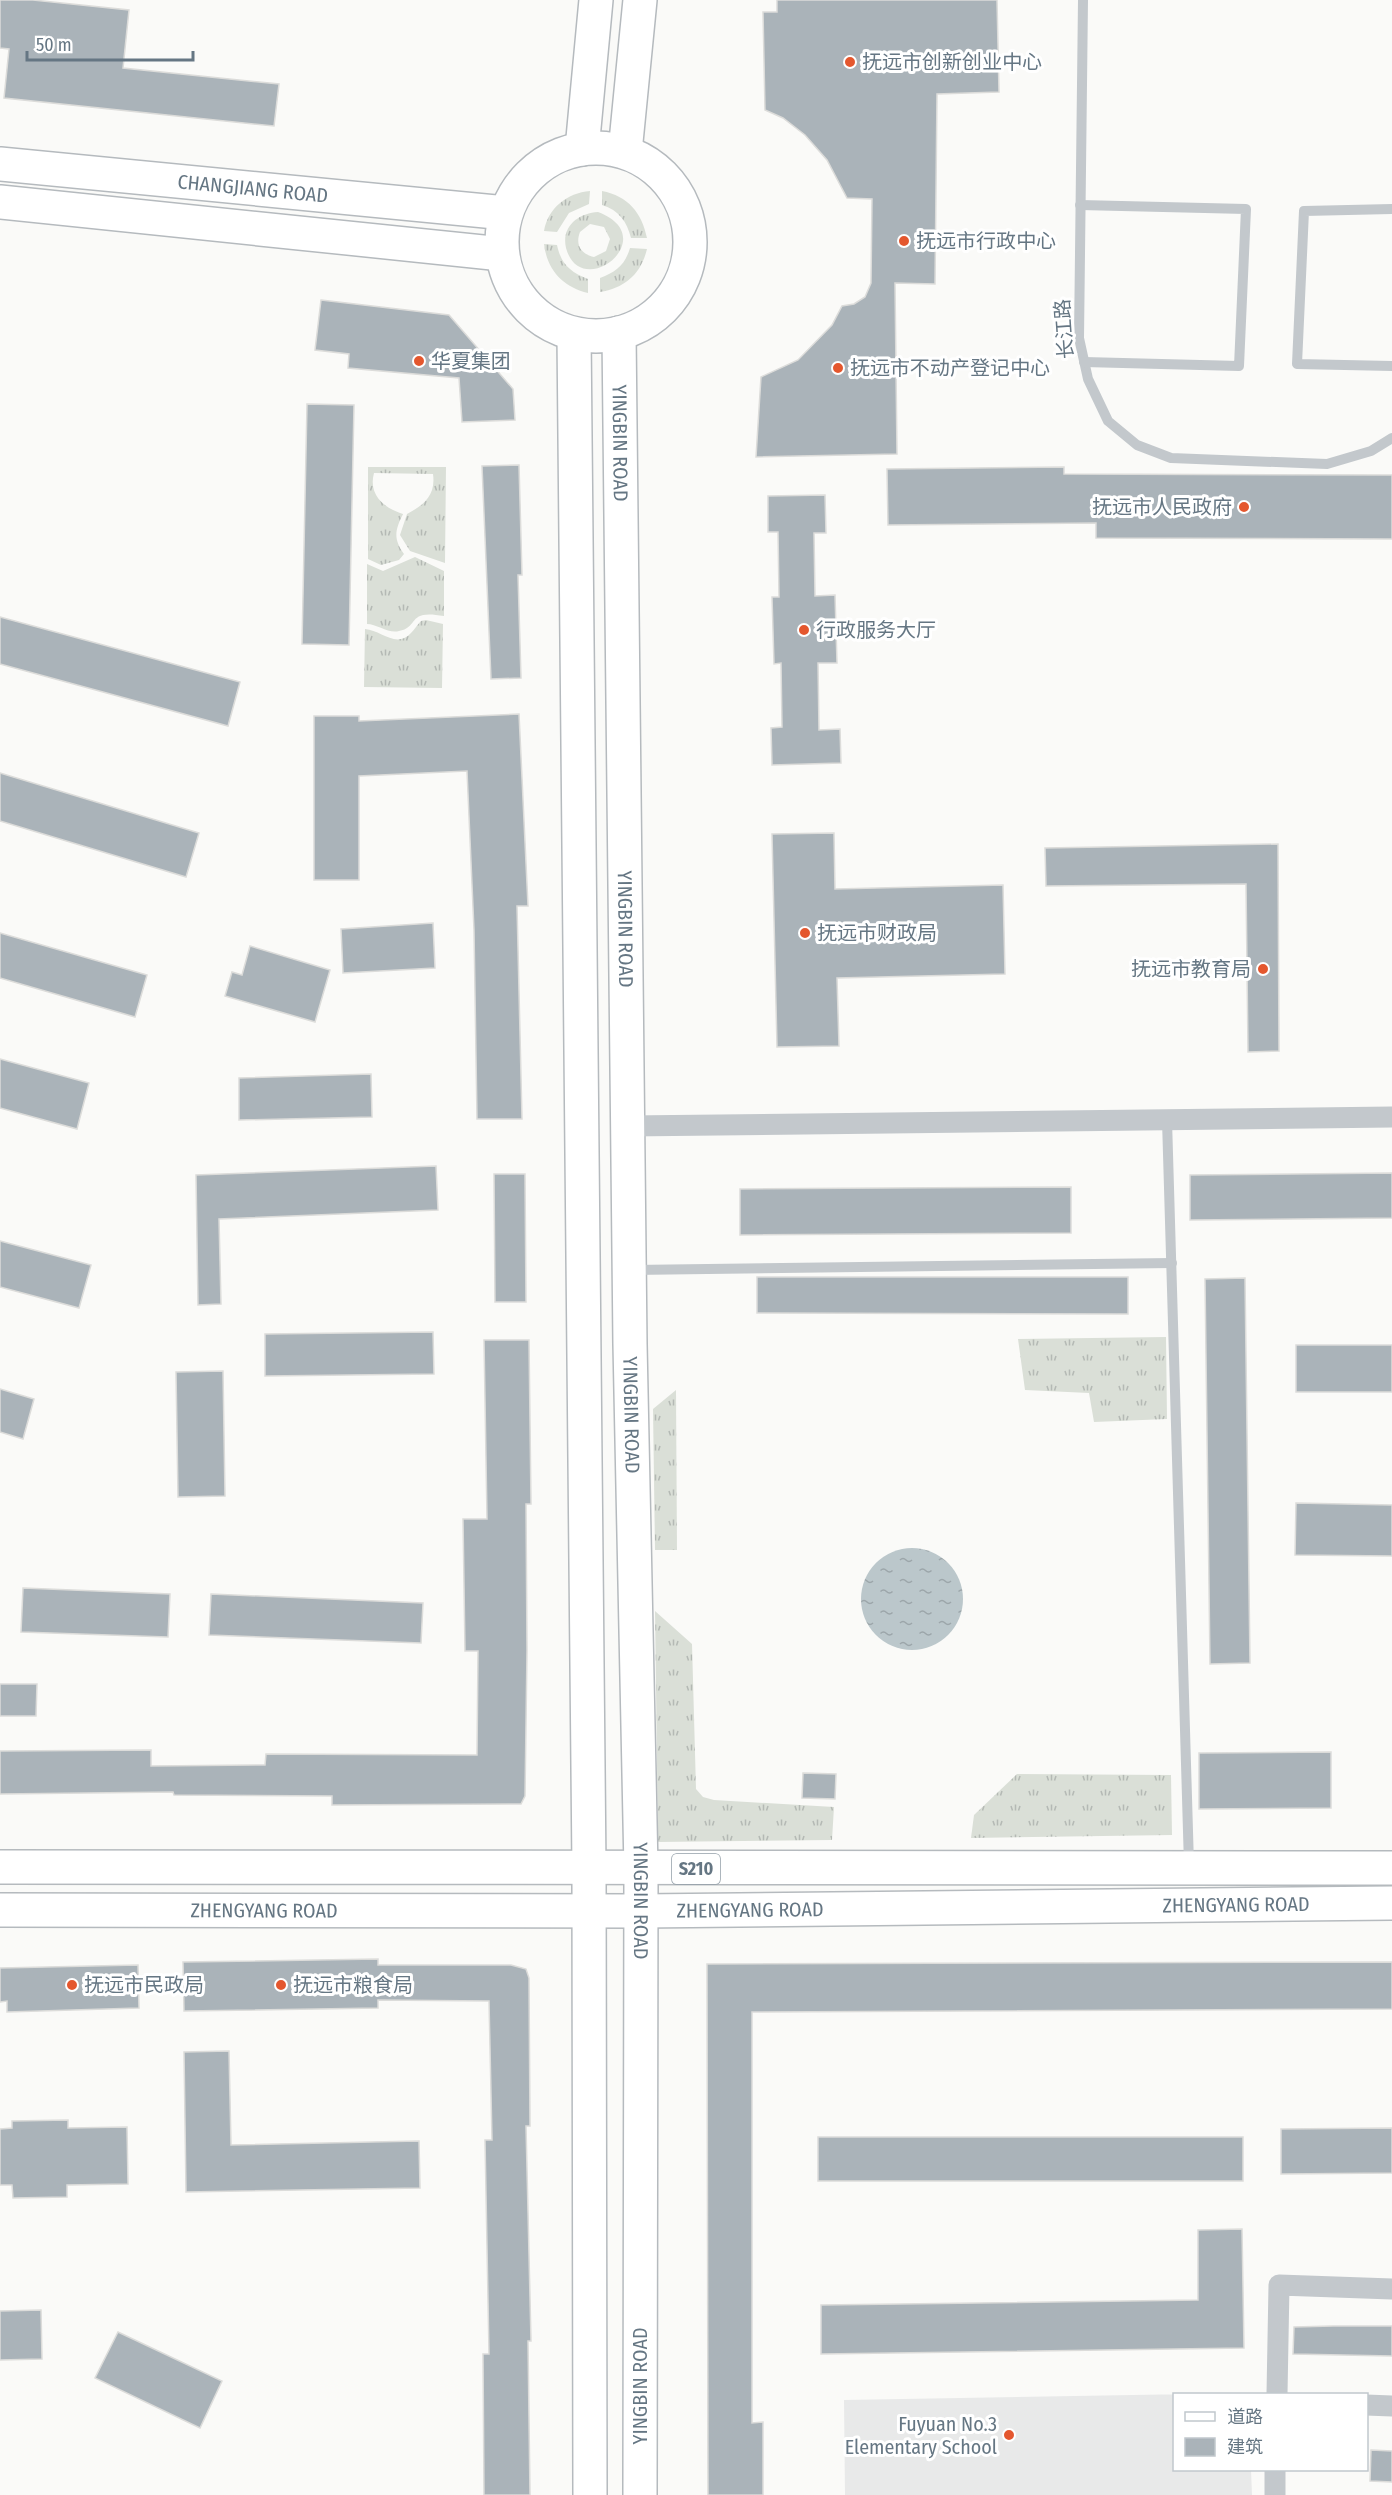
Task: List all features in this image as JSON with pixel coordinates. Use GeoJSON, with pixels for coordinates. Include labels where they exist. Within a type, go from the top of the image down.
{"type":"FeatureCollection","features":[{"type":"Feature","properties":{"kind":"main road"},"geometry":{"type":"LineString","coordinates":[[582,149],[596,0]]}},
{"type":"Feature","properties":{"kind":"main road"},"geometry":{"type":"LineString","coordinates":[[625,152],[640,0]]}},
{"type":"Feature","properties":{"kind":"main road"},"geometry":{"type":"LineString","coordinates":[[604,148],[625,152],[653,167],[674,189],[687,217],[690,248],[686,271],[675,292],[660,311],[641,324],[619,333],[597,336],[574,334],[553,326],[534,313],[518,296],[507,276],[502,254],[502,233],[506,213],[514,194],[527,177],[543,164],[562,154],[582,149],[604,148]]}},
{"type":"Feature","properties":{"kind":"main road","name":"CHANGJIANG ROAD"},"geometry":{"type":"LineString","coordinates":[[0,164],[506,213]]}},
{"type":"Feature","properties":{"kind":"main road","name":"CHANGJIANG ROAD"},"geometry":{"type":"LineString","coordinates":[[0,202],[502,254]]}},
{"type":"Feature","properties":{"kind":"main road","name":"YINGBIN ROAD"},"geometry":{"type":"LineString","coordinates":[[619,333],[629,1270],[641,1869],[640,2495]]}},
{"type":"Feature","properties":{"kind":"main road"},"geometry":{"type":"LineString","coordinates":[[574,334],[589,1869],[590,2495]]}},
{"type":"Feature","properties":{"kind":"main road","name":"ZHENGYANG ROAD"},"geometry":{"type":"LineString","coordinates":[[0,1867],[1392,1868]]}},
{"type":"Feature","properties":{"kind":"main road","name":"ZHENGYANG ROAD"},"geometry":{"type":"LineString","coordinates":[[0,1910],[641,1911],[1392,1903]]}},
{"type":"Feature","properties":{"kind":"street"},"geometry":{"type":"LineString","coordinates":[[628,1126],[1392,1118]]}},
{"type":"Feature","properties":{"kind":"street"},"geometry":{"type":"LineString","coordinates":[[1276,2393],[1279,2285],[1392,2289]]}},
{"type":"Feature","properties":{"kind":"street"},"geometry":{"type":"LineString","coordinates":[[1368,2405],[1392,2406]]}},
{"type":"Feature","properties":{"kind":"street"},"geometry":{"type":"LineString","coordinates":[[1275,2471],[1275,2495]]}},
{"type":"Feature","properties":{"kind":"lane","name":"长江路"},"geometry":{"type":"LineString","coordinates":[[1083,0],[1079,338],[1088,379],[1108,421],[1137,445],[1171,459],[1327,464],[1371,452],[1392,438]]}},
{"type":"Feature","properties":{"kind":"lane"},"geometry":{"type":"LineString","coordinates":[[1080,205],[1246,209],[1239,366],[1084,363]]}},
{"type":"Feature","properties":{"kind":"lane"},"geometry":{"type":"LineString","coordinates":[[1392,209],[1304,211],[1297,364],[1392,366]]}},
{"type":"Feature","properties":{"kind":"lane"},"geometry":{"type":"LineString","coordinates":[[1167,1120],[1189,1869]]}},
{"type":"Feature","properties":{"kind":"lane"},"geometry":{"type":"LineString","coordinates":[[629,1270],[1172,1263]]}},
{"type":"Feature","properties":{"kind":"shaded area","name":"Fuyuan No.3 Elementary School"},"geometry":{"type":"Polygon","coordinates":[[[1173,2394],[1173,2471],[1251,2471],[1252,2495],[845,2495],[844,2400],[1173,2394]]]}},
{"type":"Feature","properties":{"kind":"green space"},"geometry":{"type":"Polygon","coordinates":[[[590,191],[589,204],[569,213],[557,232],[544,231],[550,215],[560,203],[566,198],[590,191]]]}},
{"type":"Feature","properties":{"kind":"green space"},"geometry":{"type":"Polygon","coordinates":[[[602,191],[619,197],[632,207],[642,221],[647,238],[631,238],[621,217],[602,205],[602,191]]]}},
{"type":"Feature","properties":{"kind":"green space"},"geometry":{"type":"Polygon","coordinates":[[[598,212],[616,223],[623,236],[621,249],[612,260],[600,267],[587,269],[574,263],[566,248],[565,240],[566,233],[573,222],[598,212]],[[590,224],[580,232],[579,245],[586,254],[594,257],[606,251],[610,239],[604,227],[590,224]]]}},
{"type":"Feature","properties":{"kind":"green space"},"geometry":{"type":"Polygon","coordinates":[[[544,244],[557,245],[567,266],[588,279],[588,293],[571,286],[558,276],[549,262],[544,244]]]}},
{"type":"Feature","properties":{"kind":"green space"},"geometry":{"type":"Polygon","coordinates":[[[630,248],[647,249],[641,266],[624,283],[600,292],[600,278],[619,267],[630,248]]]}},
{"type":"Feature","properties":{"kind":"green space"},"geometry":{"type":"Polygon","coordinates":[[[368,467],[446,467],[445,563],[410,551],[400,535],[407,514],[419,507],[431,494],[433,474],[374,473],[373,488],[379,499],[390,508],[403,514],[396,534],[398,544],[404,554],[399,560],[381,565],[368,559],[368,467]]]}},
{"type":"Feature","properties":{"kind":"green space"},"geometry":{"type":"Polygon","coordinates":[[[415,557],[444,571],[444,616],[424,615],[415,619],[405,629],[395,632],[367,624],[367,564],[383,571],[415,557]]]}},
{"type":"Feature","properties":{"kind":"green space"},"geometry":{"type":"Polygon","coordinates":[[[421,621],[443,624],[442,688],[364,687],[365,629],[400,639],[411,633],[421,621]]]}},
{"type":"Feature","properties":{"kind":"green space"},"geometry":{"type":"Polygon","coordinates":[[[1166,1337],[1167,1419],[1094,1422],[1089,1393],[1025,1390],[1018,1339],[1166,1337]]]}},
{"type":"Feature","properties":{"kind":"green space"},"geometry":{"type":"Polygon","coordinates":[[[676,1390],[677,1550],[655,1550],[653,1409],[676,1390]]]}},
{"type":"Feature","properties":{"kind":"green space"},"geometry":{"type":"Polygon","coordinates":[[[655,1611],[692,1644],[696,1789],[703,1797],[714,1800],[834,1807],[832,1840],[658,1842],[655,1611]]]}},
{"type":"Feature","properties":{"kind":"green space"},"geometry":{"type":"Polygon","coordinates":[[[1017,1774],[1171,1775],[1172,1835],[971,1838],[974,1815],[1017,1774]]]}},
{"type":"Feature","properties":{"kind":"water"},"geometry":{"type":"Polygon","coordinates":[[[912,1548],[931,1552],[948,1563],[959,1580],[963,1599],[959,1618],[948,1635],[931,1646],[912,1650],[893,1646],[876,1635],[865,1618],[861,1599],[865,1580],[876,1563],[893,1552],[912,1548]]]}},
{"type":"Feature","properties":{"kind":"building"},"geometry":{"type":"Polygon","coordinates":[[[0,0],[33,0],[129,10],[123,68],[279,84],[274,126],[4,98],[9,49],[0,48],[0,0]]]}},
{"type":"Feature","properties":{"kind":"building"},"geometry":{"type":"Polygon","coordinates":[[[777,0],[997,0],[999,92],[937,94],[935,284],[895,283],[897,454],[756,457],[761,377],[798,360],[832,325],[842,306],[854,304],[865,297],[871,283],[872,199],[847,198],[827,160],[805,135],[783,118],[765,110],[763,12],[777,12],[777,0]]]}},
{"type":"Feature","properties":{"kind":"building","name":"华夏集团"},"geometry":{"type":"Polygon","coordinates":[[[321,300],[449,315],[513,389],[515,420],[462,422],[459,378],[348,368],[349,354],[315,350],[321,300]]]}},
{"type":"Feature","properties":{"kind":"building"},"geometry":{"type":"Polygon","coordinates":[[[307,404],[354,405],[349,645],[302,644],[307,404]]]}},
{"type":"Feature","properties":{"kind":"building"},"geometry":{"type":"Polygon","coordinates":[[[519,465],[522,575],[518,575],[521,678],[491,679],[482,466],[519,465]]]}},
{"type":"Feature","properties":{"kind":"building","name":"抚远市人民政府"},"geometry":{"type":"Polygon","coordinates":[[[1064,467],[1064,474],[1392,475],[1392,539],[1096,538],[1096,523],[888,525],[887,469],[1064,467]]]}},
{"type":"Feature","properties":{"kind":"building","name":"行政服务大厅"},"geometry":{"type":"Polygon","coordinates":[[[825,495],[826,533],[814,533],[815,596],[835,595],[837,663],[818,663],[819,730],[840,729],[841,763],[772,765],[771,728],[782,727],[781,663],[774,664],[772,597],[779,597],[778,532],[768,532],[768,496],[825,495]]]}},
{"type":"Feature","properties":{"kind":"building"},"geometry":{"type":"Polygon","coordinates":[[[0,617],[240,682],[228,726],[0,664],[0,617]]]}},
{"type":"Feature","properties":{"kind":"building"},"geometry":{"type":"Polygon","coordinates":[[[519,714],[528,906],[517,906],[522,1119],[477,1119],[474,930],[467,771],[359,776],[359,880],[314,880],[314,716],[359,716],[359,721],[519,714]]]}},
{"type":"Feature","properties":{"kind":"building"},"geometry":{"type":"Polygon","coordinates":[[[0,773],[199,833],[186,877],[0,821],[0,773]]]}},
{"type":"Feature","properties":{"kind":"building"},"geometry":{"type":"Polygon","coordinates":[[[834,833],[835,889],[1003,885],[1005,974],[837,978],[839,1046],[777,1047],[772,834],[834,833]]]}},
{"type":"Feature","properties":{"kind":"building","name":"抚远市教育局"},"geometry":{"type":"Polygon","coordinates":[[[1278,844],[1279,1051],[1248,1052],[1246,884],[1046,886],[1045,848],[1278,844]]]}},
{"type":"Feature","properties":{"kind":"building"},"geometry":{"type":"Polygon","coordinates":[[[433,923],[435,968],[343,973],[341,929],[433,923]]]}},
{"type":"Feature","properties":{"kind":"building"},"geometry":{"type":"Polygon","coordinates":[[[0,933],[147,975],[135,1017],[0,978],[0,933]]]}},
{"type":"Feature","properties":{"kind":"building"},"geometry":{"type":"Polygon","coordinates":[[[250,946],[330,970],[315,1022],[225,996],[232,972],[242,975],[250,946]]]}},
{"type":"Feature","properties":{"kind":"building"},"geometry":{"type":"Polygon","coordinates":[[[0,1059],[89,1083],[77,1129],[0,1108],[0,1059]]]}},
{"type":"Feature","properties":{"kind":"building"},"geometry":{"type":"Polygon","coordinates":[[[371,1074],[372,1117],[239,1120],[239,1078],[371,1074]]]}},
{"type":"Feature","properties":{"kind":"building"},"geometry":{"type":"Polygon","coordinates":[[[436,1166],[438,1210],[219,1219],[221,1304],[198,1305],[196,1175],[436,1166]]]}},
{"type":"Feature","properties":{"kind":"building"},"geometry":{"type":"Polygon","coordinates":[[[1392,1173],[1392,1218],[1190,1220],[1190,1175],[1392,1173]]]}},
{"type":"Feature","properties":{"kind":"building"},"geometry":{"type":"Polygon","coordinates":[[[494,1174],[525,1174],[526,1302],[495,1302],[494,1174]]]}},
{"type":"Feature","properties":{"kind":"building"},"geometry":{"type":"Polygon","coordinates":[[[1071,1187],[1071,1233],[740,1235],[740,1189],[1071,1187]]]}},
{"type":"Feature","properties":{"kind":"building"},"geometry":{"type":"Polygon","coordinates":[[[0,1241],[91,1265],[79,1308],[0,1287],[0,1241]]]}},
{"type":"Feature","properties":{"kind":"building"},"geometry":{"type":"Polygon","coordinates":[[[757,1277],[1128,1277],[1128,1314],[757,1313],[757,1277]]]}},
{"type":"Feature","properties":{"kind":"building"},"geometry":{"type":"Polygon","coordinates":[[[1245,1278],[1250,1663],[1210,1664],[1205,1279],[1245,1278]]]}},
{"type":"Feature","properties":{"kind":"building"},"geometry":{"type":"Polygon","coordinates":[[[433,1332],[434,1374],[265,1376],[265,1334],[433,1332]]]}},
{"type":"Feature","properties":{"kind":"building"},"geometry":{"type":"Polygon","coordinates":[[[484,1340],[529,1340],[531,1504],[526,1504],[525,1796],[521,1804],[332,1805],[332,1796],[174,1795],[173,1792],[0,1794],[0,1751],[151,1750],[151,1766],[265,1765],[266,1754],[477,1755],[478,1651],[465,1651],[463,1519],[487,1519],[484,1340]]]}},
{"type":"Feature","properties":{"kind":"building"},"geometry":{"type":"Polygon","coordinates":[[[1296,1345],[1392,1345],[1392,1392],[1296,1392],[1296,1345]]]}},
{"type":"Feature","properties":{"kind":"building"},"geometry":{"type":"Polygon","coordinates":[[[223,1371],[225,1496],[178,1497],[176,1372],[223,1371]]]}},
{"type":"Feature","properties":{"kind":"building"},"geometry":{"type":"Polygon","coordinates":[[[0,1389],[34,1399],[23,1439],[0,1432],[0,1389]]]}},
{"type":"Feature","properties":{"kind":"building"},"geometry":{"type":"Polygon","coordinates":[[[1296,1503],[1392,1505],[1392,1556],[1295,1555],[1296,1503]]]}},
{"type":"Feature","properties":{"kind":"building"},"geometry":{"type":"Polygon","coordinates":[[[23,1588],[170,1594],[168,1637],[21,1632],[23,1588]]]}},
{"type":"Feature","properties":{"kind":"building"},"geometry":{"type":"Polygon","coordinates":[[[211,1594],[423,1603],[421,1643],[209,1635],[211,1594]]]}},
{"type":"Feature","properties":{"kind":"building"},"geometry":{"type":"Polygon","coordinates":[[[0,1684],[37,1684],[36,1716],[0,1716],[0,1684]]]}},
{"type":"Feature","properties":{"kind":"building"},"geometry":{"type":"Polygon","coordinates":[[[1331,1752],[1331,1808],[1199,1809],[1199,1753],[1331,1752]]]}},
{"type":"Feature","properties":{"kind":"building"},"geometry":{"type":"Polygon","coordinates":[[[803,1773],[836,1774],[835,1799],[802,1798],[803,1773]]]}},
{"type":"Feature","properties":{"kind":"building"},"geometry":{"type":"Polygon","coordinates":[[[378,1959],[378,1965],[511,1965],[526,1969],[529,1978],[530,2126],[526,2126],[531,2341],[528,2341],[530,2495],[484,2495],[483,2354],[489,2354],[485,2140],[492,2140],[489,2001],[378,2000],[378,2008],[184,2011],[183,1962],[378,1959]]]}},
{"type":"Feature","properties":{"kind":"building"},"geometry":{"type":"Polygon","coordinates":[[[1392,1962],[1392,2009],[752,2012],[752,2423],[763,2422],[763,2495],[708,2495],[707,1964],[1392,1962]]]}},
{"type":"Feature","properties":{"kind":"building","name":"抚远市民政局"},"geometry":{"type":"Polygon","coordinates":[[[138,1965],[139,2008],[7,2012],[7,2001],[0,2002],[0,1968],[138,1965]]]}},
{"type":"Feature","properties":{"kind":"building"},"geometry":{"type":"Polygon","coordinates":[[[229,2051],[231,2145],[419,2141],[420,2188],[186,2192],[184,2052],[229,2051]]]}},
{"type":"Feature","properties":{"kind":"building"},"geometry":{"type":"Polygon","coordinates":[[[68,2120],[68,2128],[127,2127],[128,2184],[67,2185],[67,2197],[13,2198],[12,2185],[0,2185],[0,2129],[12,2128],[12,2121],[68,2120]]]}},
{"type":"Feature","properties":{"kind":"building"},"geometry":{"type":"Polygon","coordinates":[[[1392,2128],[1392,2173],[1281,2174],[1281,2129],[1392,2128]]]}},
{"type":"Feature","properties":{"kind":"building"},"geometry":{"type":"Polygon","coordinates":[[[818,2137],[1243,2137],[1243,2181],[818,2181],[818,2137]]]}},
{"type":"Feature","properties":{"kind":"building"},"geometry":{"type":"Polygon","coordinates":[[[1242,2229],[1244,2348],[821,2354],[821,2305],[1198,2300],[1198,2230],[1242,2229]]]}},
{"type":"Feature","properties":{"kind":"building"},"geometry":{"type":"Polygon","coordinates":[[[41,2310],[42,2359],[0,2360],[0,2311],[41,2310]]]}},
{"type":"Feature","properties":{"kind":"building"},"geometry":{"type":"Polygon","coordinates":[[[1392,2326],[1392,2356],[1293,2354],[1294,2327],[1392,2326]]]}},
{"type":"Feature","properties":{"kind":"building"},"geometry":{"type":"Polygon","coordinates":[[[118,2332],[222,2381],[200,2428],[95,2378],[118,2332]]]}},
{"type":"Feature","properties":{"kind":"building"},"geometry":{"type":"Polygon","coordinates":[[[1371,2450],[1392,2451],[1392,2482],[1370,2481],[1371,2450]]]}},
{"type":"Feature","properties":{"kind":"place","name":"抚远市创新创业中心"},"geometry":{"type":"Point","coordinates":[850,62]}},
{"type":"Feature","properties":{"kind":"place","name":"抚远市行政中心"},"geometry":{"type":"Point","coordinates":[904,241]}},
{"type":"Feature","properties":{"kind":"place","name":"华夏集团"},"geometry":{"type":"Point","coordinates":[419,361]}},
{"type":"Feature","properties":{"kind":"place","name":"抚远市不动产登记中心"},"geometry":{"type":"Point","coordinates":[838,368]}},
{"type":"Feature","properties":{"kind":"place","name":"抚远市人民政府"},"geometry":{"type":"Point","coordinates":[1244,507]}},
{"type":"Feature","properties":{"kind":"place","name":"行政服务大厅"},"geometry":{"type":"Point","coordinates":[804,630]}},
{"type":"Feature","properties":{"kind":"place","name":"抚远市财政局"},"geometry":{"type":"Point","coordinates":[805,933]}},
{"type":"Feature","properties":{"kind":"place","name":"抚远市教育局"},"geometry":{"type":"Point","coordinates":[1263,969]}},
{"type":"Feature","properties":{"kind":"place","name":"抚远市民政局"},"geometry":{"type":"Point","coordinates":[72,1985]}},
{"type":"Feature","properties":{"kind":"place","name":"抚远市粮食局"},"geometry":{"type":"Point","coordinates":[281,1985]}},
{"type":"Feature","properties":{"kind":"place","name":"Fuyuan No.3 Elementary School"},"geometry":{"type":"Point","coordinates":[1009,2435]}}]}
